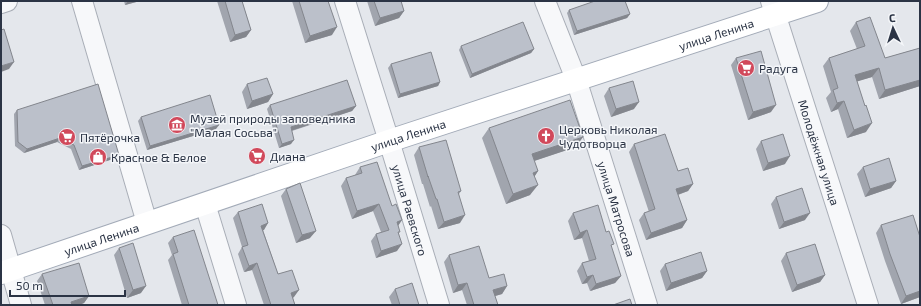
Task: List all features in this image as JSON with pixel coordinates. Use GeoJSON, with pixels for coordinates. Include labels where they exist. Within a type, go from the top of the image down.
{"type":"FeatureCollection","features":[{"type":"Feature","properties":{"kind":"main road","name":"улица Ленина"},"geometry":{"type":"LineString","coordinates":[[6,271],[389,141],[576,80],[773,8],[817,1]]}},
{"type":"Feature","properties":{"kind":"street"},"geometry":{"type":"LineString","coordinates":[[1,3],[7,1]]}},
{"type":"Feature","properties":{"kind":"street"},"geometry":{"type":"LineString","coordinates":[[82,1],[147,223]]}},
{"type":"Feature","properties":{"kind":"street","name":"улица Раевского"},"geometry":{"type":"LineString","coordinates":[[345,1],[439,305]]}},
{"type":"Feature","properties":{"kind":"street","name":"улица Матросова"},"geometry":{"type":"LineString","coordinates":[[545,1],[576,80],[647,305]]}},
{"type":"Feature","properties":{"kind":"street","name":"Молодёжная улица"},"geometry":{"type":"LineString","coordinates":[[773,8],[868,305]]}},
{"type":"Feature","properties":{"kind":"street"},"geometry":{"type":"LineString","coordinates":[[205,204],[236,305]]}},
{"type":"Feature","properties":{"kind":"street"},"geometry":{"type":"LineString","coordinates":[[1,235],[6,271],[21,305]]}},
{"type":"Feature","properties":{"kind":"building"},"geometry":{"type":"Polygon","coordinates":[[[225,1],[242,1],[251,30],[235,35],[225,1]]]}},
{"type":"Feature","properties":{"kind":"building"},"geometry":{"type":"Polygon","coordinates":[[[299,1],[328,1],[337,27],[310,36],[299,1]]]}},
{"type":"Feature","properties":{"kind":"building"},"geometry":{"type":"Polygon","coordinates":[[[374,1],[401,1],[404,11],[380,18],[374,1]]]}},
{"type":"Feature","properties":{"kind":"building"},"geometry":{"type":"Polygon","coordinates":[[[595,1],[625,1],[630,14],[577,31],[569,10],[595,1]]]}},
{"type":"Feature","properties":{"kind":"building"},"geometry":{"type":"Polygon","coordinates":[[[870,17],[885,58],[920,48],[920,80],[885,90],[879,68],[855,75],[872,123],[854,130],[844,101],[837,103],[833,90],[838,88],[829,58],[865,46],[856,22],[870,17]]]}},
{"type":"Feature","properties":{"kind":"building"},"geometry":{"type":"Polygon","coordinates":[[[523,22],[534,49],[472,74],[461,46],[523,22]]]}},
{"type":"Feature","properties":{"kind":"building"},"geometry":{"type":"Polygon","coordinates":[[[4,29],[14,62],[1,66],[1,30],[4,29]]]}},
{"type":"Feature","properties":{"kind":"building"},"geometry":{"type":"Polygon","coordinates":[[[761,51],[776,105],[753,112],[736,58],[761,51]]]}},
{"type":"Feature","properties":{"kind":"building"},"geometry":{"type":"Polygon","coordinates":[[[431,52],[440,82],[400,94],[391,64],[431,52]]]}},
{"type":"Feature","properties":{"kind":"building"},"geometry":{"type":"Polygon","coordinates":[[[267,78],[273,94],[252,101],[247,84],[267,78]]]}},
{"type":"Feature","properties":{"kind":"building"},"geometry":{"type":"Polygon","coordinates":[[[347,80],[356,106],[291,127],[294,140],[282,144],[270,105],[347,80]]]}},
{"type":"Feature","properties":{"kind":"building"},"geometry":{"type":"Polygon","coordinates":[[[633,81],[639,102],[616,109],[609,88],[633,81]]]}},
{"type":"Feature","properties":{"kind":"building"},"geometry":{"type":"Polygon","coordinates":[[[98,84],[119,155],[82,166],[74,145],[60,138],[27,149],[18,142],[17,110],[98,84]]]}},
{"type":"Feature","properties":{"kind":"building"},"geometry":{"type":"Polygon","coordinates":[[[210,95],[219,125],[150,146],[141,117],[210,95]]]}},
{"type":"Feature","properties":{"kind":"building"},"geometry":{"type":"Polygon","coordinates":[[[570,100],[583,137],[532,154],[538,171],[533,173],[538,185],[513,194],[489,128],[570,100]]]}},
{"type":"Feature","properties":{"kind":"building"},"geometry":{"type":"Polygon","coordinates":[[[665,134],[678,171],[688,168],[693,184],[676,189],[687,220],[651,233],[644,213],[655,209],[634,144],[665,134]]]}},
{"type":"Feature","properties":{"kind":"building"},"geometry":{"type":"Polygon","coordinates":[[[783,134],[790,156],[768,163],[761,141],[783,134]]]}},
{"type":"Feature","properties":{"kind":"building"},"geometry":{"type":"Polygon","coordinates":[[[446,140],[461,191],[458,192],[465,215],[444,222],[419,147],[446,140]]]}},
{"type":"Feature","properties":{"kind":"building"},"geometry":{"type":"Polygon","coordinates":[[[889,158],[896,181],[870,189],[863,167],[889,158]]]}},
{"type":"Feature","properties":{"kind":"building"},"geometry":{"type":"Polygon","coordinates":[[[377,162],[392,206],[396,204],[402,220],[397,222],[400,232],[398,232],[402,244],[381,251],[376,234],[389,230],[379,204],[357,211],[346,178],[362,173],[360,167],[377,162]]]}},
{"type":"Feature","properties":{"kind":"building"},"geometry":{"type":"Polygon","coordinates":[[[300,183],[316,231],[302,235],[286,189],[300,183]]]}},
{"type":"Feature","properties":{"kind":"building"},"geometry":{"type":"Polygon","coordinates":[[[802,188],[810,213],[784,222],[776,197],[802,188]]]}},
{"type":"Feature","properties":{"kind":"building"},"geometry":{"type":"Polygon","coordinates":[[[262,204],[268,223],[261,226],[278,274],[292,270],[299,290],[291,293],[295,305],[271,305],[257,263],[249,266],[242,247],[248,245],[238,212],[262,204]]]}},
{"type":"Feature","properties":{"kind":"building"},"geometry":{"type":"Polygon","coordinates":[[[598,205],[606,232],[609,231],[614,244],[611,245],[621,276],[596,284],[593,275],[587,277],[582,263],[596,259],[587,230],[580,233],[573,213],[598,205]]]}},
{"type":"Feature","properties":{"kind":"building"},"geometry":{"type":"Polygon","coordinates":[[[913,215],[920,237],[920,291],[906,296],[881,225],[913,215]]]}},
{"type":"Feature","properties":{"kind":"building"},"geometry":{"type":"Polygon","coordinates":[[[194,230],[218,305],[189,305],[173,254],[178,252],[173,237],[194,230]]]}},
{"type":"Feature","properties":{"kind":"building"},"geometry":{"type":"Polygon","coordinates":[[[133,243],[146,286],[133,290],[119,248],[133,243]]]}},
{"type":"Feature","properties":{"kind":"building"},"geometry":{"type":"Polygon","coordinates":[[[815,244],[825,275],[797,285],[786,253],[815,244]]]}},
{"type":"Feature","properties":{"kind":"building"},"geometry":{"type":"Polygon","coordinates":[[[479,246],[489,278],[504,274],[507,286],[493,290],[498,305],[474,305],[467,283],[458,285],[449,255],[479,246]]]}},
{"type":"Feature","properties":{"kind":"building"},"geometry":{"type":"Polygon","coordinates":[[[701,252],[707,271],[671,283],[665,264],[701,252]]]}},
{"type":"Feature","properties":{"kind":"building"},"geometry":{"type":"Polygon","coordinates":[[[79,263],[89,296],[71,302],[72,305],[53,305],[42,274],[79,263]]]}},
{"type":"Feature","properties":{"kind":"building"},"geometry":{"type":"Polygon","coordinates":[[[412,283],[419,305],[400,305],[395,289],[412,283]]]}},
{"type":"Feature","properties":{"kind":"building"},"geometry":{"type":"Polygon","coordinates":[[[630,299],[632,305],[613,305],[630,299]]]}},
{"type":"Feature","properties":{"kind":"place","name":"Радуга"},"geometry":{"type":"Point","coordinates":[746,68]}},
{"type":"Feature","properties":{"kind":"place","name":"Музей природы заповедника \"Малая Сосьва\""},"geometry":{"type":"Point","coordinates":[177,125]}},
{"type":"Feature","properties":{"kind":"place","name":"Церковь Николая Чудотворца"},"geometry":{"type":"Point","coordinates":[546,136]}},
{"type":"Feature","properties":{"kind":"place","name":"Пятёрочка"},"geometry":{"type":"Point","coordinates":[67,137]}},
{"type":"Feature","properties":{"kind":"place","name":"Диана"},"geometry":{"type":"Point","coordinates":[257,156]}},
{"type":"Feature","properties":{"kind":"place","name":"Красное & Белое"},"geometry":{"type":"Point","coordinates":[98,157]}}]}
